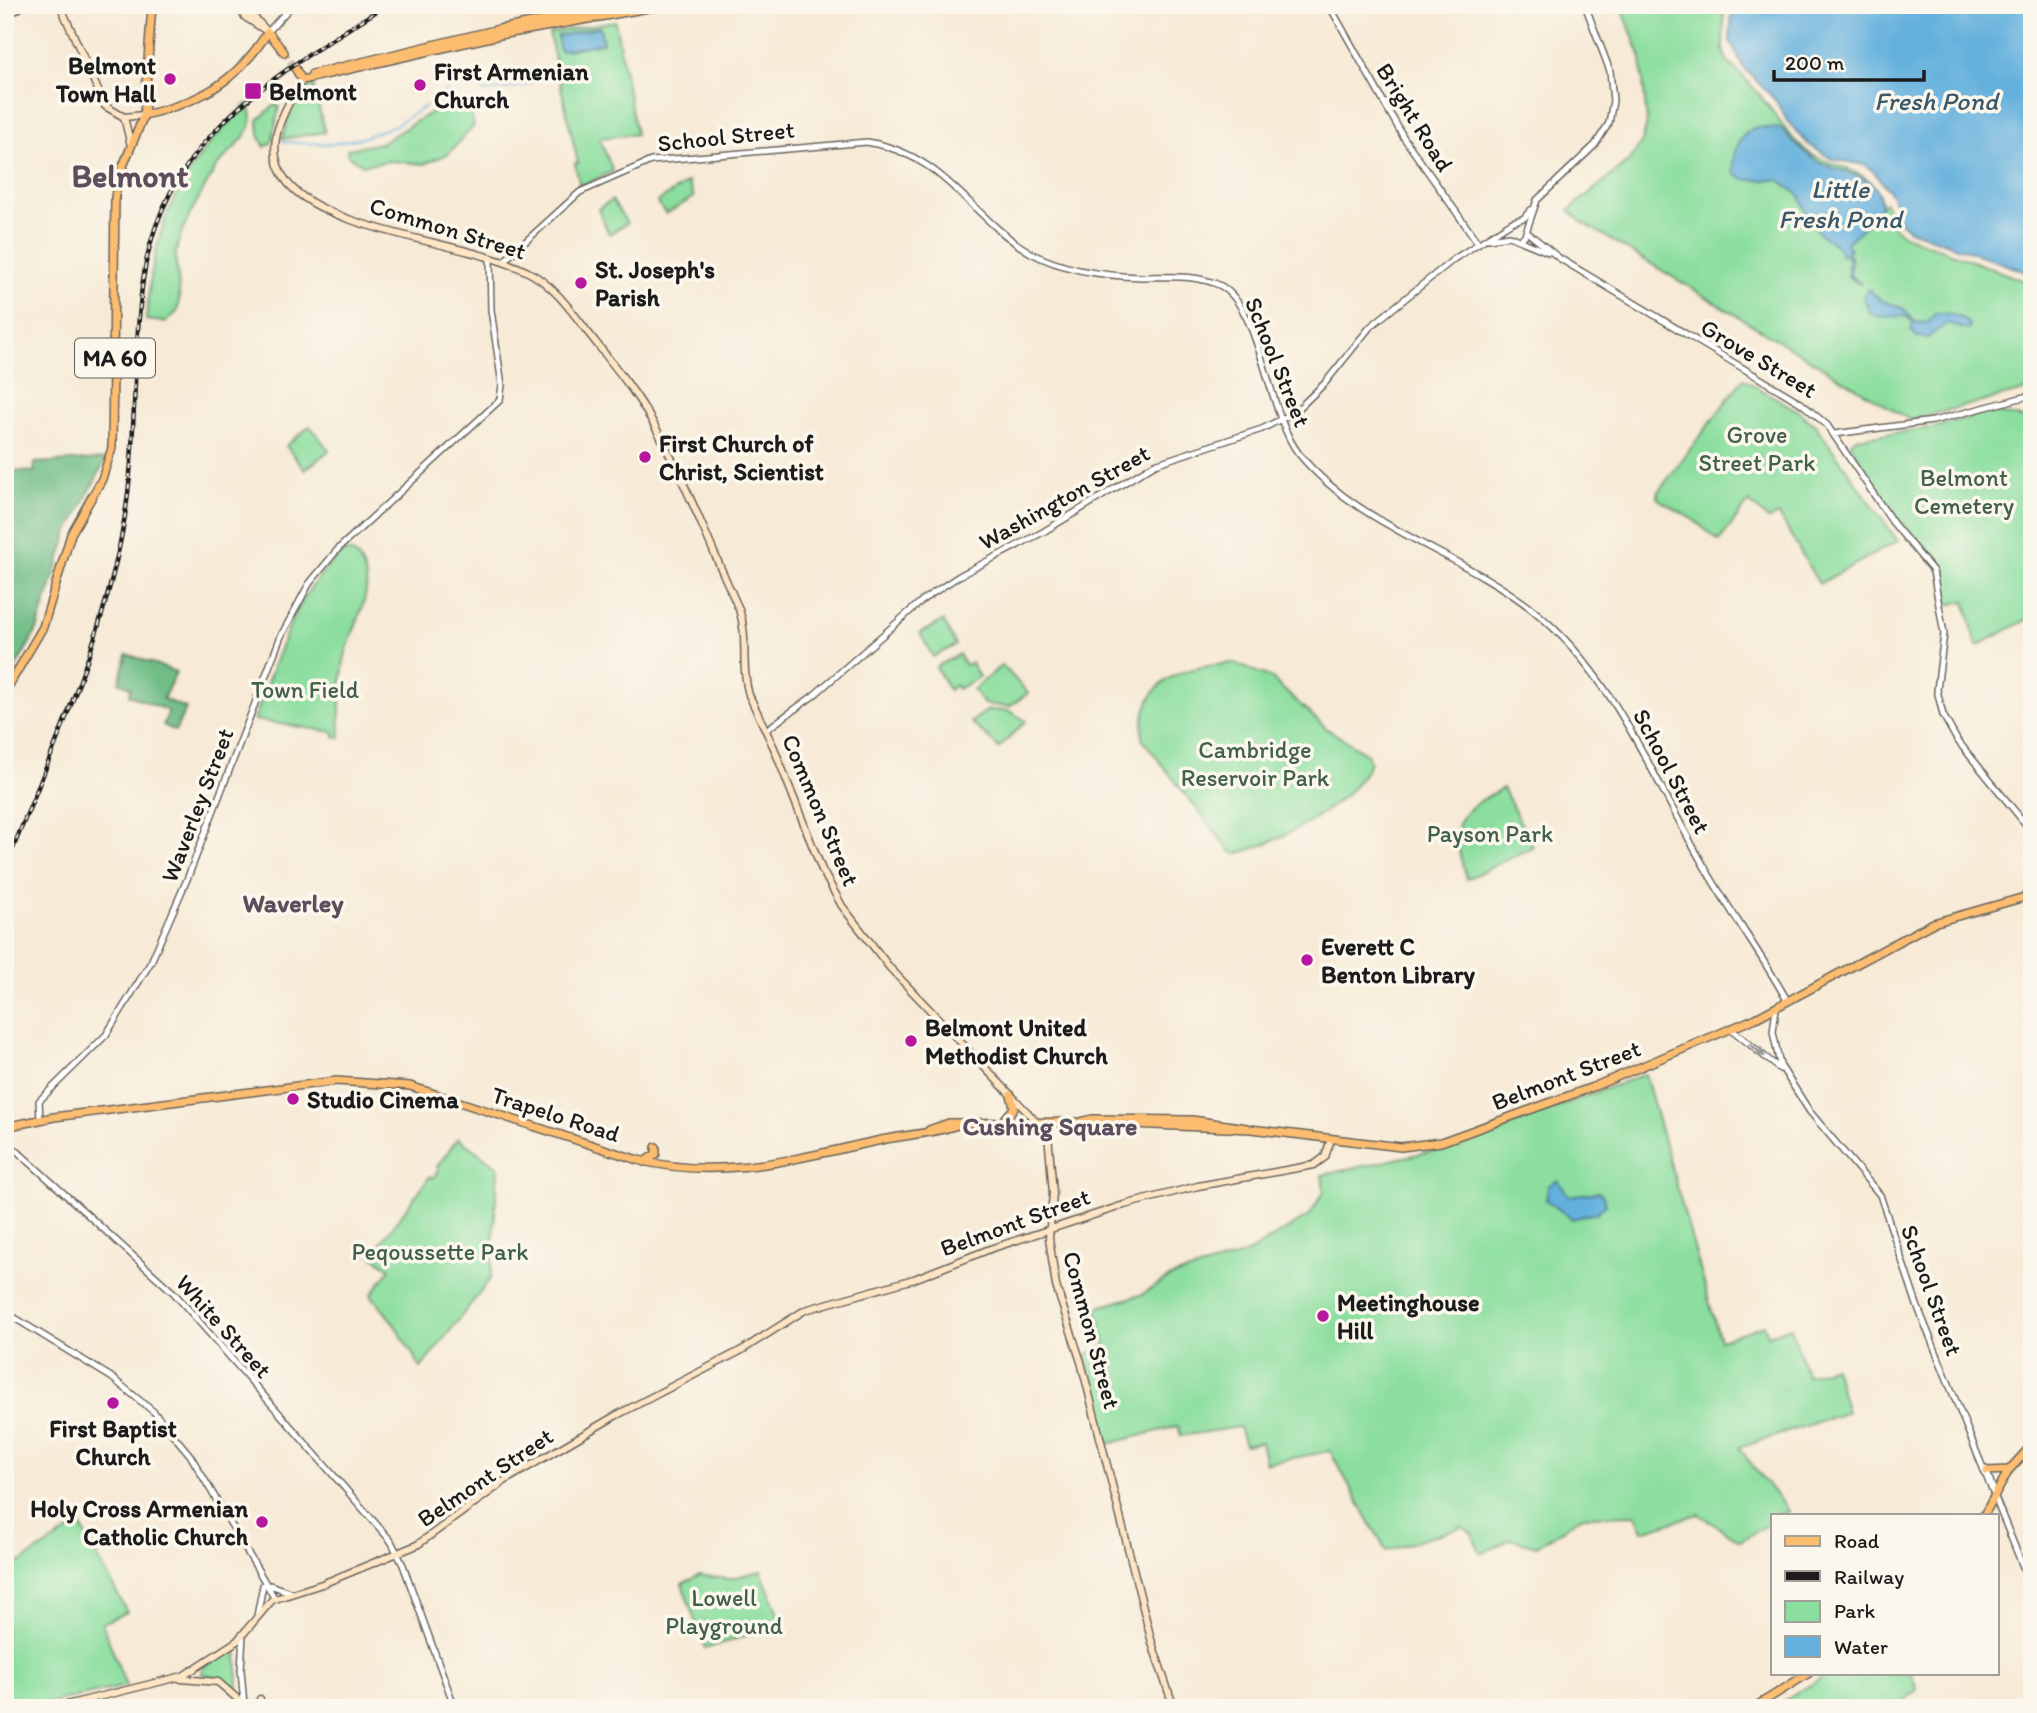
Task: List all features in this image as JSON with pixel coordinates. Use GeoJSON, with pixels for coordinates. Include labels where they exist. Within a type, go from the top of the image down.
{"type":"FeatureCollection","features":[{"type":"Feature","properties":{"kind":"main road"},"geometry":{"type":"LineString","coordinates":[[5,17],[24,5]]}},
{"type":"Feature","properties":{"kind":"main road"},"geometry":{"type":"LineString","coordinates":[[60,5],[67,15],[103,103],[111,112],[124,117],[181,106],[207,94],[243,67],[268,32]]}},
{"type":"Feature","properties":{"kind":"main road","name":"MA 60"},"geometry":{"type":"LineString","coordinates":[[5,692],[43,627],[71,534],[102,479],[112,448],[116,197],[119,176],[144,115],[152,5]]}},
{"type":"Feature","properties":{"kind":"main road"},"geometry":{"type":"LineString","coordinates":[[302,80],[330,68],[487,32],[631,5]]}},
{"type":"Feature","properties":{"kind":"main road"},"geometry":{"type":"LineString","coordinates":[[302,80],[500,35],[665,5]]}},
{"type":"Feature","properties":{"kind":"main road"},"geometry":{"type":"LineString","coordinates":[[240,8],[249,12],[284,52]]}},
{"type":"Feature","properties":{"kind":"main road"},"geometry":{"type":"LineString","coordinates":[[295,68],[302,80]]}},
{"type":"Feature","properties":{"kind":"main road","name":"Common Street"},"geometry":{"type":"LineString","coordinates":[[302,80],[284,107],[275,147],[278,167],[292,187],[316,204],[340,214],[504,261],[530,273],[552,290],[615,366],[651,419],[677,468],[739,609],[746,630],[746,686],[822,870],[842,906],[885,963],[1037,1122],[1050,1140],[1053,1189],[1050,1228],[1056,1286],[1081,1362],[1150,1634],[1174,1708]]}},
{"type":"Feature","properties":{"kind":"main road"},"geometry":{"type":"LineString","coordinates":[[124,117],[132,146]]}},
{"type":"Feature","properties":{"kind":"main road","name":"Belmont Street"},"geometry":{"type":"LineString","coordinates":[[54,1708],[173,1680],[243,1635],[272,1600],[398,1553],[433,1536],[506,1480],[615,1416],[742,1350],[795,1315],[859,1293],[914,1279],[1050,1228],[1177,1190],[1314,1165],[1325,1157],[1331,1139],[1401,1147],[1441,1142],[1593,1087],[1731,1029],[1788,1002],[1933,923],[2032,895]]}},
{"type":"Feature","properties":{"kind":"main road","name":"Trapelo Road"},"geometry":{"type":"LineString","coordinates":[[5,1127],[40,1119],[329,1082],[378,1082],[427,1090],[644,1162],[692,1170],[748,1168],[960,1124],[1001,1122],[1080,1122],[1251,1129],[1331,1139]]}},
{"type":"Feature","properties":{"kind":"main road"},"geometry":{"type":"LineString","coordinates":[[1001,1122],[1014,1108],[1011,1095]]}},
{"type":"Feature","properties":{"kind":"main road"},"geometry":{"type":"LineString","coordinates":[[644,1162],[656,1154],[656,1147]]}},
{"type":"Feature","properties":{"kind":"main road"},"geometry":{"type":"LineString","coordinates":[[1984,1514],[2009,1470],[2032,1445]]}},
{"type":"Feature","properties":{"kind":"main road"},"geometry":{"type":"LineString","coordinates":[[1987,1471],[2009,1470]]}},
{"type":"Feature","properties":{"kind":"main road"},"geometry":{"type":"LineString","coordinates":[[1753,1708],[1808,1674]]}},
{"type":"Feature","properties":{"kind":"main road"},"geometry":{"type":"LineString","coordinates":[[173,1680],[215,1681],[228,1688],[246,1707]]}},
{"type":"Feature","properties":{"kind":"main road"},"geometry":{"type":"LineString","coordinates":[[258,1708],[260,1699]]}},
{"type":"Feature","properties":{"kind":"street"},"geometry":{"type":"LineString","coordinates":[[268,32],[292,5]]}},
{"type":"Feature","properties":{"kind":"street","name":"Bright Road"},"geometry":{"type":"LineString","coordinates":[[1329,5],[1404,138],[1478,243]]}},
{"type":"Feature","properties":{"kind":"street","name":"Washington Street"},"geometry":{"type":"LineString","coordinates":[[766,730],[813,696],[924,598],[959,576],[1043,532],[1155,464],[1282,421],[1315,394],[1370,327],[1478,243],[1519,221],[1537,200],[1595,145],[1609,123],[1613,101],[1610,71],[1585,5]]}},
{"type":"Feature","properties":{"kind":"street","name":"School Street"},"geometry":{"type":"LineString","coordinates":[[504,261],[580,191],[651,160],[831,143],[881,144],[924,161],[1014,242],[1046,260],[1095,273],[1201,279],[1227,290],[1239,303],[1282,421],[1302,458],[1336,490],[1367,512],[1508,593],[1547,622],[1575,653],[1629,724],[1700,860],[1755,944],[1788,1002]]}},
{"type":"Feature","properties":{"kind":"street"},"geometry":{"type":"LineString","coordinates":[[1521,239],[1531,210]]}},
{"type":"Feature","properties":{"kind":"street","name":"Grove Street"},"geometry":{"type":"LineString","coordinates":[[1519,221],[1551,253]]}},
{"type":"Feature","properties":{"kind":"street"},"geometry":{"type":"LineString","coordinates":[[1508,227],[1509,236]]}},
{"type":"Feature","properties":{"kind":"street","name":"Washington Street"},"geometry":{"type":"LineString","coordinates":[[1484,239],[1509,236]]}},
{"type":"Feature","properties":{"kind":"street","name":"Grove Street"},"geometry":{"type":"LineString","coordinates":[[1509,236],[1551,253],[1819,416],[1889,517],[1935,576],[1944,643],[1938,694],[1946,723],[2032,832]]}},
{"type":"Feature","properties":{"kind":"street","name":"Waverley Street"},"geometry":{"type":"LineString","coordinates":[[40,1119],[38,1101],[106,1035],[151,962],[188,877],[281,636],[300,600],[338,549],[500,400],[502,385],[491,310],[490,259]]}},
{"type":"Feature","properties":{"kind":"street"},"geometry":{"type":"LineString","coordinates":[[1834,435],[1933,421],[2032,395]]}},
{"type":"Feature","properties":{"kind":"street","name":"School Street"},"geometry":{"type":"LineString","coordinates":[[1776,1008],[1773,1032],[1783,1072]]}},
{"type":"Feature","properties":{"kind":"street","name":"School Street"},"geometry":{"type":"LineString","coordinates":[[1731,1029],[1783,1072],[1825,1131],[1879,1194],[1917,1305],[2032,1589]]}},
{"type":"Feature","properties":{"kind":"street","name":"White Street"},"geometry":{"type":"LineString","coordinates":[[5,1140],[174,1293],[398,1553]]}},
{"type":"Feature","properties":{"kind":"street"},"geometry":{"type":"LineString","coordinates":[[5,1312],[111,1377],[154,1412],[191,1457],[259,1572],[272,1600]]}},
{"type":"Feature","properties":{"kind":"street","name":"School Street"},"geometry":{"type":"LineString","coordinates":[[1981,1464],[1987,1471],[1994,1495]]}},
{"type":"Feature","properties":{"kind":"street"},"geometry":{"type":"LineString","coordinates":[[398,1553],[455,1708]]}},
{"type":"Feature","properties":{"kind":"street"},"geometry":{"type":"LineString","coordinates":[[265,1584],[278,1591],[292,1593]]}},
{"type":"Feature","properties":{"kind":"street"},"geometry":{"type":"LineString","coordinates":[[256,1617],[265,1584]]}},
{"type":"Feature","properties":{"kind":"street"},"geometry":{"type":"LineString","coordinates":[[243,1635],[240,1663],[246,1707]]}},
{"type":"Feature","properties":{"kind":"green space"},"geometry":{"type":"Polygon","coordinates":[[[1621,5],[1724,5],[1723,50],[1728,62],[1755,89],[1803,148],[1821,159],[1864,177],[1873,184],[1881,205],[1885,202],[1894,227],[1904,235],[2032,284],[2032,389],[1910,420],[1580,221],[1569,210],[1630,160],[1642,141],[1647,123],[1641,58],[1621,5]]]}},
{"type":"Feature","properties":{"kind":"green space"},"geometry":{"type":"Polygon","coordinates":[[[615,21],[636,134],[599,138],[613,171],[580,187],[575,163],[578,163],[549,33],[615,21]]]}},
{"type":"Feature","properties":{"kind":"green space"},"geometry":{"type":"Polygon","coordinates":[[[313,84],[325,132],[282,139],[293,101],[313,84]]]}},
{"type":"Feature","properties":{"kind":"green space"},"geometry":{"type":"Polygon","coordinates":[[[454,98],[470,110],[474,126],[448,154],[424,164],[390,161],[363,165],[348,156],[347,149],[381,143],[454,98]]]}},
{"type":"Feature","properties":{"kind":"green space"},"geometry":{"type":"Polygon","coordinates":[[[247,104],[251,114],[248,132],[214,171],[181,234],[176,253],[179,297],[177,312],[166,322],[146,320],[155,255],[173,201],[203,152],[247,104]]]}},
{"type":"Feature","properties":{"kind":"green space"},"geometry":{"type":"Polygon","coordinates":[[[276,104],[279,107],[272,142],[265,147],[259,135],[258,120],[276,104]]]}},
{"type":"Feature","properties":{"kind":"green space"},"geometry":{"type":"Polygon","coordinates":[[[688,182],[694,197],[666,214],[657,202],[688,182]]]}},
{"type":"Feature","properties":{"kind":"green space"},"geometry":{"type":"Polygon","coordinates":[[[612,200],[627,223],[609,234],[598,209],[612,200]]]}},
{"type":"Feature","properties":{"kind":"green space","name":"Grove Street Park"},"geometry":{"type":"Polygon","coordinates":[[[1743,379],[1795,409],[1815,425],[1898,541],[1819,584],[1779,515],[1768,519],[1749,502],[1719,541],[1695,521],[1658,499],[1658,492],[1743,379]]]}},
{"type":"Feature","properties":{"kind":"green space","name":"Belmont Cemetery"},"geometry":{"type":"Polygon","coordinates":[[[1989,411],[2026,419],[2032,443],[2032,617],[1977,646],[1965,601],[1948,605],[1944,579],[1936,563],[1899,520],[1850,444],[1856,438],[1932,428],[1989,411]]]}},
{"type":"Feature","properties":{"kind":"green space"},"geometry":{"type":"Polygon","coordinates":[[[310,426],[329,450],[305,470],[286,446],[310,426]]]}},
{"type":"Feature","properties":{"kind":"green space"},"geometry":{"type":"Polygon","coordinates":[[[106,459],[68,533],[37,630],[5,686],[5,470],[34,472],[35,463],[106,459]]]}},
{"type":"Feature","properties":{"kind":"green space","name":"Town Field"},"geometry":{"type":"Polygon","coordinates":[[[344,552],[352,552],[362,564],[366,591],[344,661],[340,738],[334,736],[334,732],[254,720],[299,607],[312,586],[344,552]]]}},
{"type":"Feature","properties":{"kind":"green space"},"geometry":{"type":"Polygon","coordinates":[[[943,621],[956,645],[933,657],[920,633],[943,621]]]}},
{"type":"Feature","properties":{"kind":"green space"},"geometry":{"type":"Polygon","coordinates":[[[127,654],[176,672],[163,699],[186,708],[175,731],[163,725],[169,711],[129,695],[131,688],[119,682],[127,654]]]}},
{"type":"Feature","properties":{"kind":"green space"},"geometry":{"type":"Polygon","coordinates":[[[959,654],[965,665],[971,663],[979,677],[958,689],[956,685],[949,690],[936,667],[959,654]]]}},
{"type":"Feature","properties":{"kind":"green space","name":"Cambridge Reservoir Park"},"geometry":{"type":"Polygon","coordinates":[[[1233,663],[1270,677],[1326,728],[1367,754],[1370,762],[1348,793],[1331,807],[1273,841],[1236,854],[1230,851],[1142,739],[1143,718],[1156,689],[1181,673],[1233,663]]]}},
{"type":"Feature","properties":{"kind":"green space"},"geometry":{"type":"Polygon","coordinates":[[[1002,665],[1028,693],[1009,707],[984,704],[973,690],[1002,665]]]}},
{"type":"Feature","properties":{"kind":"green space"},"geometry":{"type":"Polygon","coordinates":[[[988,710],[1009,711],[1026,721],[999,748],[971,722],[988,710]]]}},
{"type":"Feature","properties":{"kind":"green space","name":"Payson Park"},"geometry":{"type":"Polygon","coordinates":[[[1503,788],[1533,847],[1467,879],[1458,846],[1457,833],[1460,823],[1474,806],[1503,788]]]}},
{"type":"Feature","properties":{"kind":"green space"},"geometry":{"type":"Polygon","coordinates":[[[1645,1074],[1720,1340],[1764,1325],[1768,1335],[1791,1327],[1807,1376],[1834,1367],[1847,1412],[1739,1448],[1789,1512],[1771,1514],[1771,1522],[1740,1541],[1698,1514],[1643,1531],[1636,1515],[1583,1516],[1537,1546],[1511,1539],[1481,1554],[1472,1533],[1462,1527],[1386,1551],[1330,1451],[1266,1463],[1261,1442],[1245,1445],[1239,1427],[1181,1436],[1178,1426],[1108,1444],[1085,1355],[1106,1347],[1096,1308],[1143,1294],[1170,1277],[1246,1254],[1310,1215],[1324,1191],[1322,1175],[1451,1147],[1645,1074]]]}},
{"type":"Feature","properties":{"kind":"green space","name":"Peqoussette Park"},"geometry":{"type":"Polygon","coordinates":[[[458,1138],[498,1167],[491,1278],[421,1368],[393,1322],[371,1295],[390,1269],[372,1255],[430,1176],[433,1178],[439,1169],[437,1167],[458,1138]]]}},
{"type":"Feature","properties":{"kind":"green space"},"geometry":{"type":"Polygon","coordinates":[[[80,1524],[127,1612],[102,1623],[126,1686],[28,1708],[5,1708],[5,1572],[80,1524]]]}},
{"type":"Feature","properties":{"kind":"green space","name":"Lowell Playground"},"geometry":{"type":"Polygon","coordinates":[[[761,1571],[784,1629],[760,1631],[705,1649],[682,1584],[699,1575],[728,1579],[761,1571]]]}},
{"type":"Feature","properties":{"kind":"green space"},"geometry":{"type":"Polygon","coordinates":[[[237,1647],[238,1690],[221,1678],[202,1674],[202,1668],[237,1647]]]}},
{"type":"Feature","properties":{"kind":"green space"},"geometry":{"type":"Polygon","coordinates":[[[1828,1674],[1911,1674],[1917,1690],[1905,1700],[1905,1704],[1896,1708],[1782,1708],[1779,1704],[1828,1674]]]}},
{"type":"Feature","properties":{"kind":"water","name":"Fresh Pond"},"geometry":{"type":"Polygon","coordinates":[[[1732,5],[2032,5],[2032,274],[1910,230],[1899,221],[1892,195],[1873,171],[1864,165],[1832,159],[1808,144],[1787,121],[1776,101],[1743,67],[1730,41],[1732,5]]]}},
{"type":"Feature","properties":{"kind":"water"},"geometry":{"type":"Polygon","coordinates":[[[600,27],[603,43],[560,51],[557,36],[600,27]]]}},
{"type":"Feature","properties":{"kind":"water","name":"Little Fresh Pond"},"geometry":{"type":"Polygon","coordinates":[[[1756,127],[1782,129],[1814,159],[1861,177],[1877,189],[1879,211],[1846,244],[1850,249],[1847,252],[1851,259],[1850,275],[1862,285],[1848,277],[1848,256],[1840,254],[1839,248],[1819,233],[1806,213],[1800,196],[1779,180],[1746,180],[1735,174],[1737,146],[1745,134],[1756,127]]]}},
{"type":"Feature","properties":{"kind":"water"},"geometry":{"type":"Polygon","coordinates":[[[1868,289],[1881,300],[1903,308],[1915,322],[1927,323],[1936,313],[1946,313],[1961,318],[1970,328],[1967,330],[1948,323],[1927,338],[1917,337],[1911,331],[1913,322],[1905,316],[1880,317],[1870,313],[1863,296],[1868,289]]]}},
{"type":"Feature","properties":{"kind":"water"},"geometry":{"type":"Polygon","coordinates":[[[1558,1180],[1568,1196],[1598,1192],[1603,1196],[1606,1205],[1596,1213],[1572,1219],[1546,1200],[1548,1186],[1558,1180]]]}},
{"type":"Feature","properties":{"kind":"waterway"},"geometry":{"type":"LineString","coordinates":[[284,142],[332,144],[365,137],[395,125],[442,96],[455,79],[468,79],[485,92],[530,83],[556,64]]}},
{"type":"Feature","properties":{"kind":"tunnel"},"geometry":{"type":"LineString","coordinates":[[284,52],[295,68]]}},
{"type":"Feature","properties":{"kind":"railway"},"geometry":{"type":"LineString","coordinates":[[5,868],[72,703],[101,619],[112,576],[127,501],[143,280],[155,230],[174,186],[200,148],[231,115],[266,85],[386,5]]}},
{"type":"Feature","properties":{"kind":"place","name":"Belmont Town Hall"},"geometry":{"type":"Point","coordinates":[170,79]}},
{"type":"Feature","properties":{"kind":"place","name":"First Armenian Church"},"geometry":{"type":"Point","coordinates":[420,85]}},
{"type":"Feature","properties":{"kind":"place","name":"Belmont"},"geometry":{"type":"Point","coordinates":[253,91]}},
{"type":"Feature","properties":{"kind":"place","name":"St. Joseph's Parish"},"geometry":{"type":"Point","coordinates":[581,283]}},
{"type":"Feature","properties":{"kind":"place","name":"First Church of Christ, Scientist"},"geometry":{"type":"Point","coordinates":[645,457]}},
{"type":"Feature","properties":{"kind":"place","name":"Everett C Benton Library"},"geometry":{"type":"Point","coordinates":[1307,960]}},
{"type":"Feature","properties":{"kind":"place","name":"Belmont United Methodist Church"},"geometry":{"type":"Point","coordinates":[911,1041]}},
{"type":"Feature","properties":{"kind":"place","name":"Studio Cinema"},"geometry":{"type":"Point","coordinates":[293,1099]}},
{"type":"Feature","properties":{"kind":"place","name":"Meetinghouse Hill"},"geometry":{"type":"Point","coordinates":[1323,1316]}},
{"type":"Feature","properties":{"kind":"place","name":"First Baptist Church"},"geometry":{"type":"Point","coordinates":[113,1403]}},
{"type":"Feature","properties":{"kind":"place","name":"Holy Cross Armenian Catholic Church"},"geometry":{"type":"Point","coordinates":[262,1522]}},
{"type":"Feature","properties":{"kind":"district","name":"Belmont"},"geometry":{"type":"Point","coordinates":[130,176]}},
{"type":"Feature","properties":{"kind":"district","name":"Waverley"},"geometry":{"type":"Point","coordinates":[293,903]}},
{"type":"Feature","properties":{"kind":"district","name":"Cushing Square"},"geometry":{"type":"Point","coordinates":[1050,1126]}}]}
